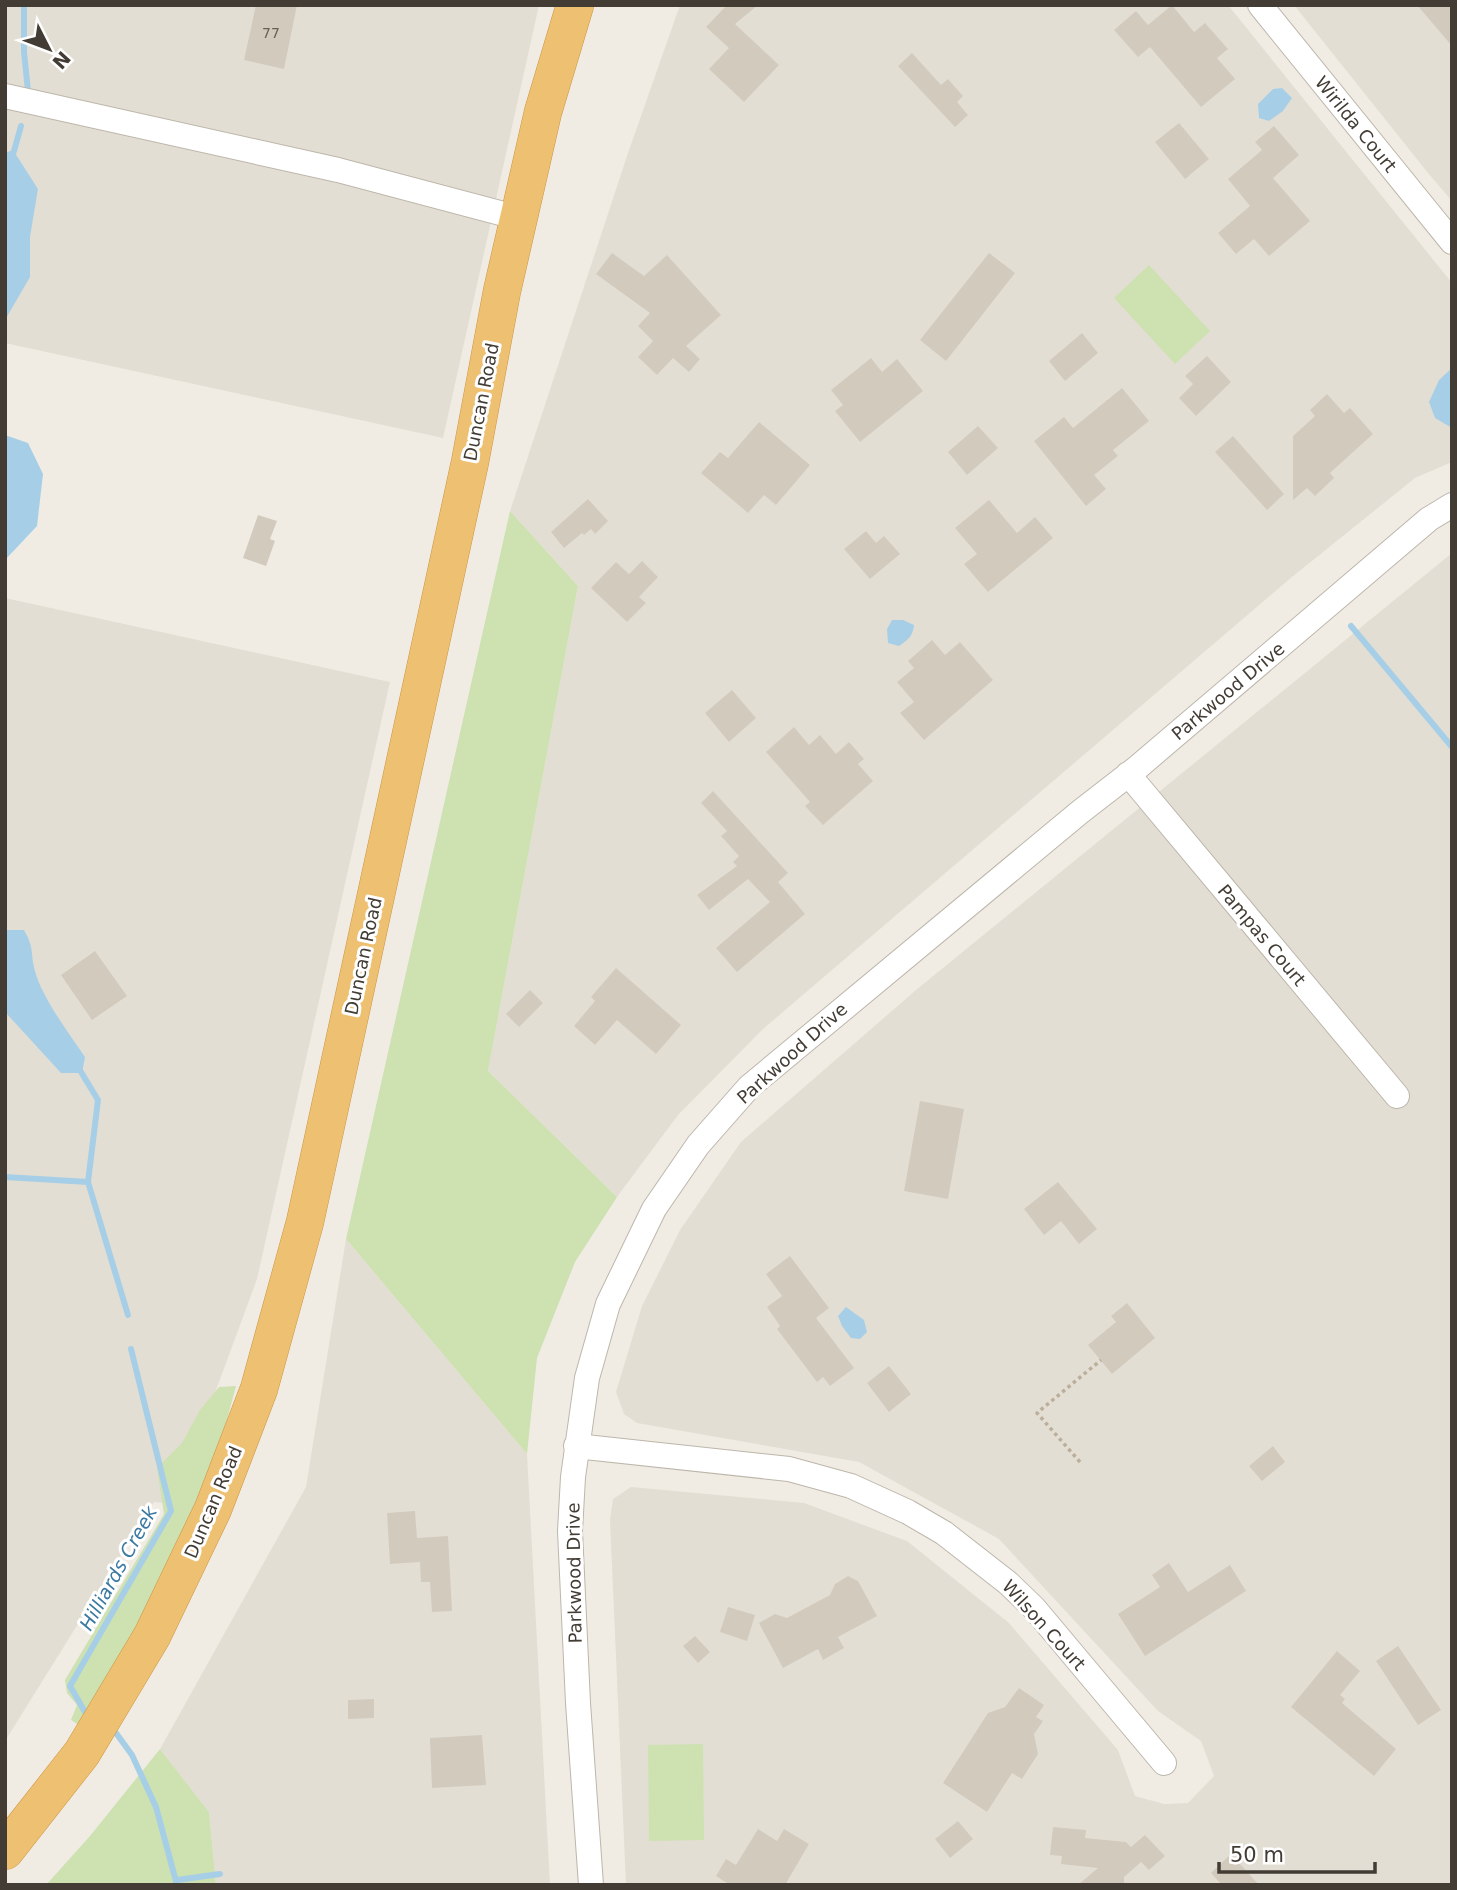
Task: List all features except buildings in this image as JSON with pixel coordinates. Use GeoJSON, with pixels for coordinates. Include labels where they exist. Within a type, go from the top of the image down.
{"type":"FeatureCollection","features":[{"type":"Feature","properties":{"kind":"highway","name":"Duncan Road"},"geometry":{"type":"LineString","coordinates":[[5,1851],[82,1753],[152,1636],[213,1509],[259,1389],[273,1344],[305,1222],[470,462],[502,291],[543,113],[575,5]]}},
{"type":"Feature","properties":{"kind":"street","name":"Wirilda Court"},"geometry":{"type":"LineString","coordinates":[[1260,5],[1452,242]]}},
{"type":"Feature","properties":{"kind":"street"},"geometry":{"type":"LineString","coordinates":[[5,96],[338,170],[519,218]]}},
{"type":"Feature","properties":{"kind":"street","name":"Parkwood Drive"},"geometry":{"type":"LineString","coordinates":[[591,1885],[578,1703],[570,1531],[576,1446],[587,1378],[608,1304],[654,1209],[698,1145],[758,1079],[1128,774],[1429,519],[1452,505]]}},
{"type":"Feature","properties":{"kind":"street","name":"Pampas Court"},"geometry":{"type":"LineString","coordinates":[[1128,774],[1396,1096]]}},
{"type":"Feature","properties":{"kind":"street","name":"Wilson Court"},"geometry":{"type":"LineString","coordinates":[[576,1446],[789,1469],[851,1486],[908,1513],[944,1533],[1008,1583],[1034,1608],[1164,1763]]}},
{"type":"Feature","properties":{"kind":"path"},"geometry":{"type":"LineString","coordinates":[[1080,1462],[1037,1413],[1101,1360]]}},
{"type":"Feature","properties":{"kind":"shaded area"},"geometry":{"type":"Polygon","coordinates":[[[5,5],[539,5],[443,438],[5,343],[5,5]]]}},
{"type":"Feature","properties":{"kind":"shaded area"},"geometry":{"type":"Polygon","coordinates":[[[680,5],[1228,5],[1452,283],[1452,462],[1415,478],[1292,577],[763,1029],[678,1115],[617,1197],[488,1071],[578,586],[510,511],[628,153],[680,5]]]}},
{"type":"Feature","properties":{"kind":"shaded area"},"geometry":{"type":"Polygon","coordinates":[[[1294,5],[1452,5],[1452,201],[1428,173],[1294,5]]]}},
{"type":"Feature","properties":{"kind":"shaded area"},"geometry":{"type":"Polygon","coordinates":[[[1452,553],[1452,1885],[626,1885],[610,1520],[613,1499],[631,1487],[804,1503],[907,1541],[1009,1623],[1118,1750],[1135,1796],[1164,1804],[1188,1803],[1214,1776],[1201,1741],[1158,1711],[999,1539],[859,1462],[637,1423],[624,1414],[616,1392],[642,1306],[680,1230],[741,1142],[916,990],[1452,553]]]}},
{"type":"Feature","properties":{"kind":"shaded area"},"geometry":{"type":"Polygon","coordinates":[[[5,598],[390,682],[257,1279],[174,1504],[154,1502],[5,1741],[5,598]]]}},
{"type":"Feature","properties":{"kind":"shaded area"},"geometry":{"type":"Polygon","coordinates":[[[346,1239],[527,1454],[550,1885],[216,1885],[209,1812],[160,1749],[306,1487],[346,1239]]]}},
{"type":"Feature","properties":{"kind":"green space"},"geometry":{"type":"Polygon","coordinates":[[[1149,265],[1210,331],[1175,364],[1114,298],[1149,265]]]}},
{"type":"Feature","properties":{"kind":"green space"},"geometry":{"type":"Polygon","coordinates":[[[510,511],[578,586],[488,1071],[617,1197],[575,1262],[537,1358],[527,1454],[346,1239],[510,511]]]}},
{"type":"Feature","properties":{"kind":"green space"},"geometry":{"type":"Polygon","coordinates":[[[236,1386],[226,1423],[193,1516],[135,1631],[79,1725],[71,1720],[77,1705],[67,1693],[65,1680],[164,1514],[157,1468],[182,1443],[200,1410],[219,1387],[236,1386]]]}},
{"type":"Feature","properties":{"kind":"green space"},"geometry":{"type":"Polygon","coordinates":[[[703,1744],[704,1840],[649,1841],[648,1745],[703,1744]]]}},
{"type":"Feature","properties":{"kind":"green space"},"geometry":{"type":"Polygon","coordinates":[[[160,1749],[209,1812],[216,1885],[46,1885],[90,1836],[160,1749]]]}},
{"type":"Feature","properties":{"kind":"water"},"geometry":{"type":"Polygon","coordinates":[[[1282,88],[1292,98],[1283,111],[1269,121],[1259,118],[1258,104],[1273,89],[1282,88]]]}},
{"type":"Feature","properties":{"kind":"water"},"geometry":{"type":"Polygon","coordinates":[[[13,150],[38,189],[30,237],[30,277],[5,320],[5,153],[13,150]]]}},
{"type":"Feature","properties":{"kind":"water"},"geometry":{"type":"Polygon","coordinates":[[[1452,368],[1452,428],[1435,418],[1429,402],[1439,380],[1452,368]]]}},
{"type":"Feature","properties":{"kind":"water"},"geometry":{"type":"Polygon","coordinates":[[[5,435],[28,443],[43,474],[37,526],[5,560],[5,435]]]}},
{"type":"Feature","properties":{"kind":"water"},"geometry":{"type":"Polygon","coordinates":[[[892,620],[903,620],[914,625],[909,637],[899,646],[888,643],[887,629],[892,620]]]}},
{"type":"Feature","properties":{"kind":"water"},"geometry":{"type":"Polygon","coordinates":[[[5,930],[24,930],[30,942],[35,971],[44,992],[85,1057],[82,1073],[61,1073],[6,1013],[5,930]]]}},
{"type":"Feature","properties":{"kind":"water"},"geometry":{"type":"Polygon","coordinates":[[[846,1307],[864,1320],[867,1332],[860,1339],[851,1338],[842,1326],[838,1316],[846,1307]]]}},
{"type":"Feature","properties":{"kind":"waterway","name":"Hilliards Creek"},"geometry":{"type":"LineString","coordinates":[[24,5],[24,52],[28,91]]}},
{"type":"Feature","properties":{"kind":"waterway","name":"Hilliards Creek"},"geometry":{"type":"LineString","coordinates":[[12,158],[21,126]]}},
{"type":"Feature","properties":{"kind":"waterway"},"geometry":{"type":"LineString","coordinates":[[1351,626],[1452,747]]}},
{"type":"Feature","properties":{"kind":"waterway","name":"Hilliards Creek"},"geometry":{"type":"LineString","coordinates":[[78,1067],[98,1100],[88,1182],[128,1315]]}},
{"type":"Feature","properties":{"kind":"waterway","name":"Hilliards Creek"},"geometry":{"type":"LineString","coordinates":[[5,1177],[88,1182]]}},
{"type":"Feature","properties":{"kind":"waterway","name":"Hilliards Creek"},"geometry":{"type":"LineString","coordinates":[[85,1712],[70,1686],[171,1511],[131,1349]]}},
{"type":"Feature","properties":{"kind":"waterway","name":"Hilliards Creek"},"geometry":{"type":"LineString","coordinates":[[116,1733],[132,1755],[156,1807],[177,1885]]}},
{"type":"Feature","properties":{"kind":"waterway"},"geometry":{"type":"LineString","coordinates":[[177,1880],[220,1874]]}}]}
